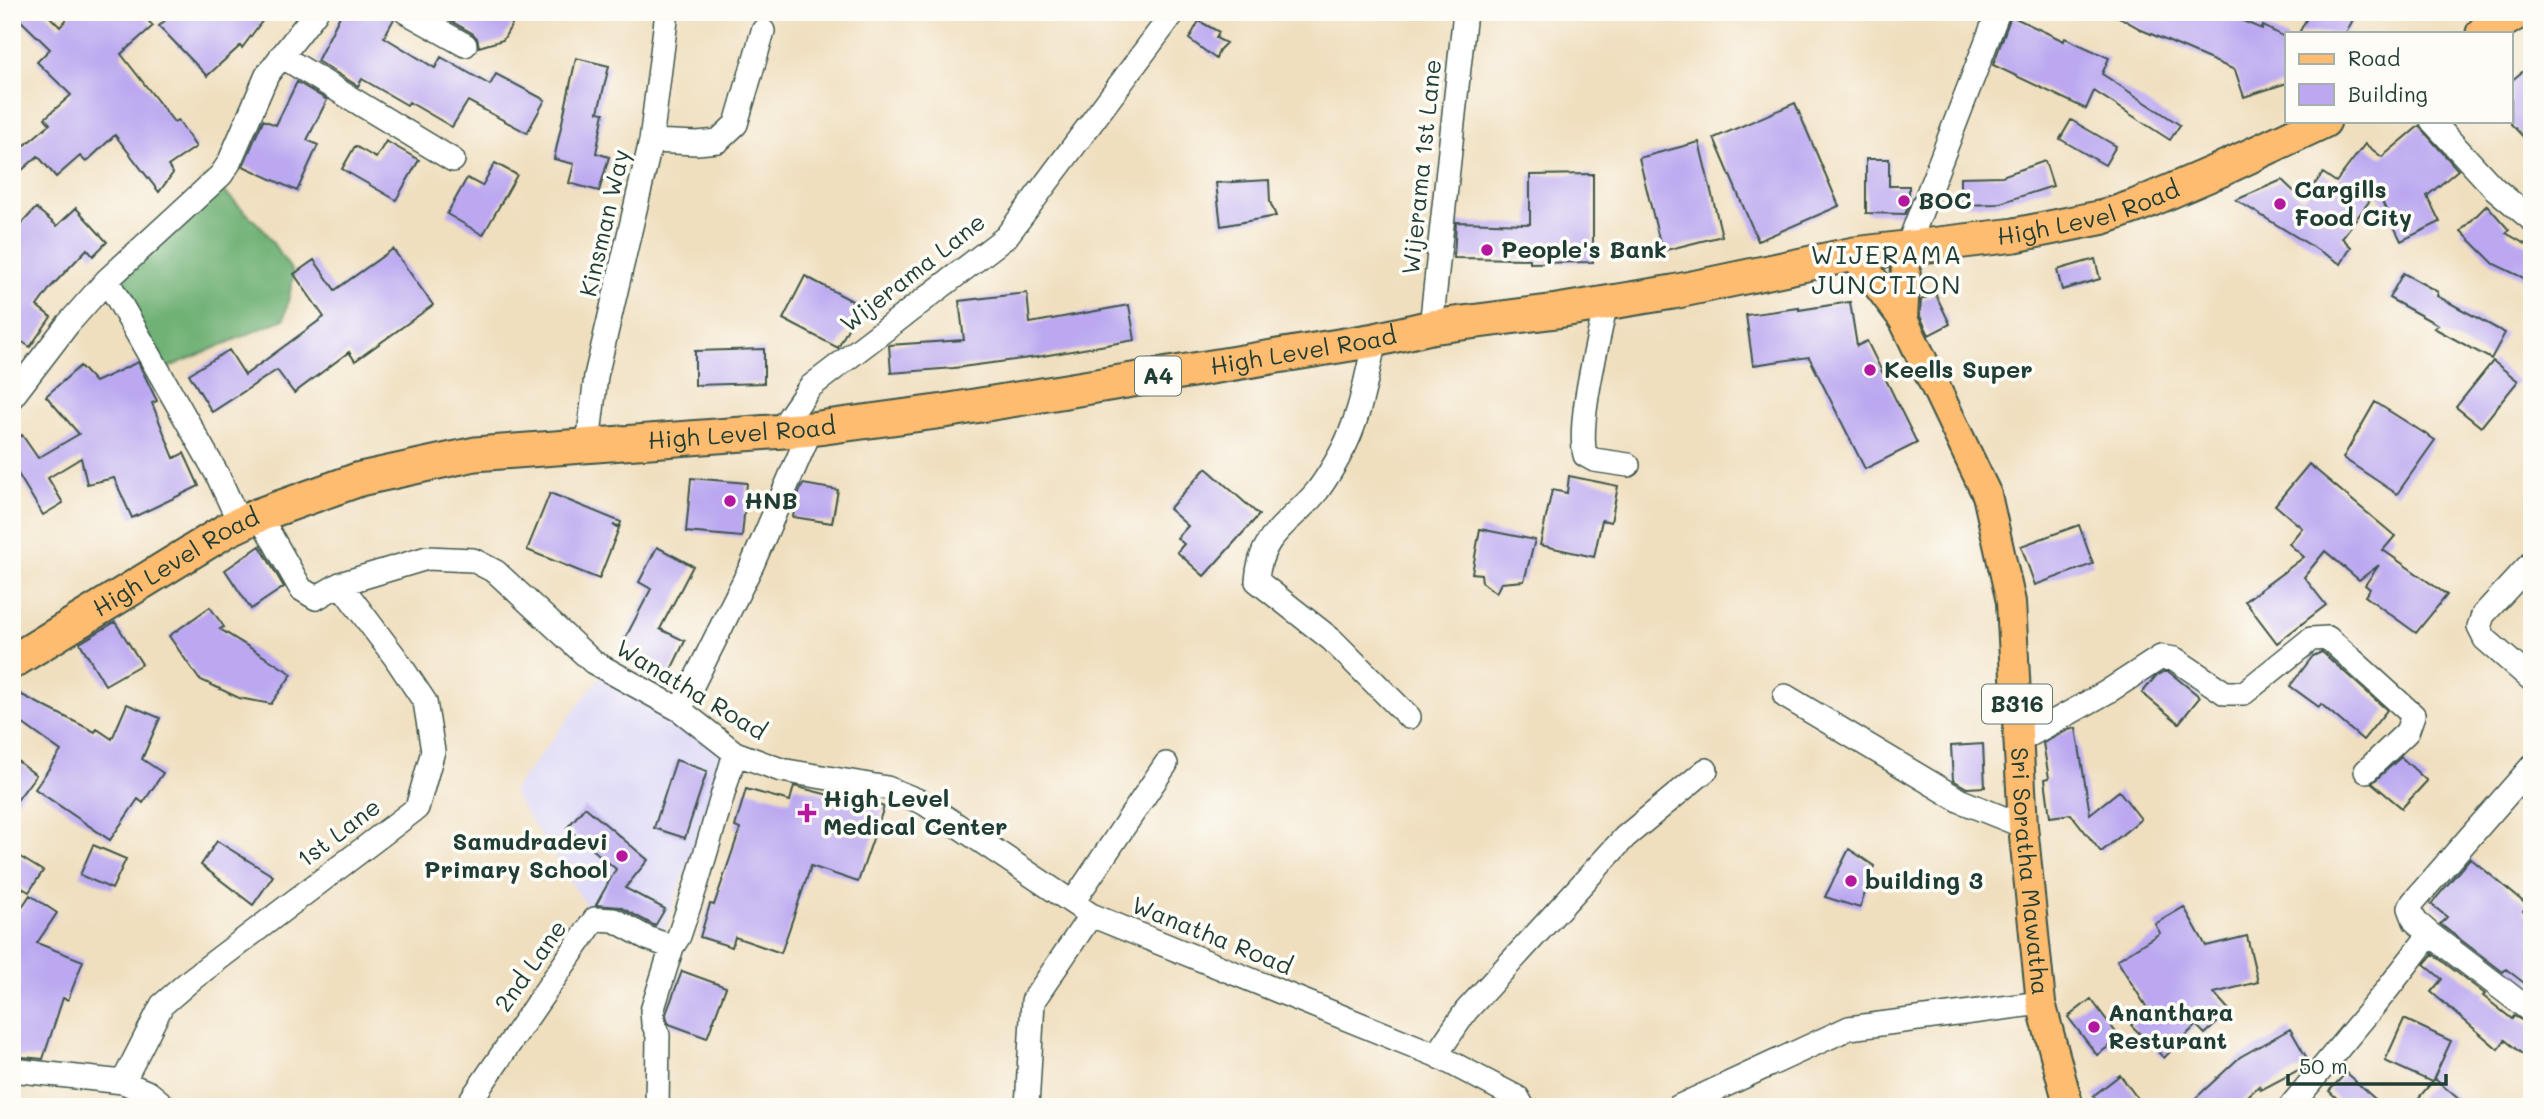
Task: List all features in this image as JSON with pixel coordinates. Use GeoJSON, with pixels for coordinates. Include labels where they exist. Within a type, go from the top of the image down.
{"type":"FeatureCollection","features":[{"type":"Feature","properties":{"kind":"highway"},"geometry":{"type":"LineString","coordinates":[[2485,32],[2518,12]]}},
{"type":"Feature","properties":{"kind":"highway","name":"High Level Road"},"geometry":{"type":"LineString","coordinates":[[12,662],[227,530],[360,479],[475,454],[588,444],[778,433],[944,411],[1375,340],[1430,327],[1557,311],[1674,292],[1854,254],[2015,235],[2104,217],[2136,206],[2322,122]]}},
{"type":"Feature","properties":{"kind":"main road","name":"Sri Soratha Mawatha"},"geometry":{"type":"LineString","coordinates":[[1903,319],[1907,248]]}},
{"type":"Feature","properties":{"kind":"main road","name":"Sri Soratha Mawatha"},"geometry":{"type":"LineString","coordinates":[[1854,254],[1903,319],[1987,495],[2011,602],[2023,826],[2041,1003],[2069,1107]]}},
{"type":"Feature","properties":{"kind":"street"},"geometry":{"type":"LineString","coordinates":[[12,397],[68,324],[107,280],[220,175],[229,163],[267,75],[316,12]]}},
{"type":"Feature","properties":{"kind":"street"},"geometry":{"type":"LineString","coordinates":[[406,12],[465,45]]}},
{"type":"Feature","properties":{"kind":"street","name":"Kinsman Way"},"geometry":{"type":"LineString","coordinates":[[588,444],[596,376],[651,141],[667,12]]}},
{"type":"Feature","properties":{"kind":"street","name":"Wijerama Lane"},"geometry":{"type":"LineString","coordinates":[[778,433],[810,387],[1006,237],[1174,12]]}},
{"type":"Feature","properties":{"kind":"street","name":"Wijerama 1st Lane"},"geometry":{"type":"LineString","coordinates":[[1430,327],[1465,12]]}},
{"type":"Feature","properties":{"kind":"street"},"geometry":{"type":"LineString","coordinates":[[1907,248],[1998,12]]}},
{"type":"Feature","properties":{"kind":"street"},"geometry":{"type":"LineString","coordinates":[[651,141],[718,141],[736,124],[763,31]]}},
{"type":"Feature","properties":{"kind":"street"},"geometry":{"type":"LineString","coordinates":[[281,55],[453,160]]}},
{"type":"Feature","properties":{"kind":"street"},"geometry":{"type":"LineString","coordinates":[[2433,122],[2494,188],[2532,220]]}},
{"type":"Feature","properties":{"kind":"street"},"geometry":{"type":"LineString","coordinates":[[107,280],[217,474],[250,520]]}},
{"type":"Feature","properties":{"kind":"street"},"geometry":{"type":"LineString","coordinates":[[1606,302],[1589,387],[1583,444],[1585,455],[1594,460],[1628,465]]}},
{"type":"Feature","properties":{"kind":"street"},"geometry":{"type":"LineString","coordinates":[[1375,340],[1356,419],[1341,453],[1317,491],[1264,548],[1258,561],[1257,581],[1332,640],[1409,717]]}},
{"type":"Feature","properties":{"kind":"street"},"geometry":{"type":"LineString","coordinates":[[680,710],[752,565],[811,429]]}},
{"type":"Feature","properties":{"kind":"street","name":"Wanatha Road"},"geometry":{"type":"LineString","coordinates":[[250,520],[301,589],[316,598],[341,584],[427,558],[473,560],[496,572],[593,662],[680,710],[736,753],[781,770],[887,788],[924,803],[1082,909],[1436,1055],[1518,1098],[1523,1107]]}},
{"type":"Feature","properties":{"kind":"street"},"geometry":{"type":"LineString","coordinates":[[2532,562],[2483,615],[2479,626],[2485,639],[2532,680]]}},
{"type":"Feature","properties":{"kind":"street","name":"1st Lane"},"geometry":{"type":"LineString","coordinates":[[123,1082],[162,1005],[192,979],[416,808],[433,751],[425,702],[341,584]]}},
{"type":"Feature","properties":{"kind":"street"},"geometry":{"type":"LineString","coordinates":[[2019,741],[2107,692],[2161,657],[2175,659],[2225,693],[2244,694],[2311,639],[2328,638],[2413,715],[2407,732],[2366,771]]}},
{"type":"Feature","properties":{"kind":"street"},"geometry":{"type":"LineString","coordinates":[[1785,696],[1961,801],[2023,826]]}},
{"type":"Feature","properties":{"kind":"street"},"geometry":{"type":"LineString","coordinates":[[657,1107],[659,1035],[653,1023],[652,1011],[672,947],[697,882],[736,753]]}},
{"type":"Feature","properties":{"kind":"street"},"geometry":{"type":"LineString","coordinates":[[1027,1107],[1033,1001],[1082,909],[1166,764]]}},
{"type":"Feature","properties":{"kind":"street"},"geometry":{"type":"LineString","coordinates":[[2532,766],[2410,908],[2415,921],[2430,934],[2532,1012]]}},
{"type":"Feature","properties":{"kind":"street"},"geometry":{"type":"LineString","coordinates":[[1436,1055],[1466,1011],[1625,837],[1706,770]]}},
{"type":"Feature","properties":{"kind":"street","name":"2nd Lane"},"geometry":{"type":"LineString","coordinates":[[466,1107],[595,919],[614,920],[647,938],[672,947]]}},
{"type":"Feature","properties":{"kind":"street"},"geometry":{"type":"LineString","coordinates":[[2290,1107],[2430,934]]}},
{"type":"Feature","properties":{"kind":"street"},"geometry":{"type":"LineString","coordinates":[[1678,1107],[1849,1028],[2041,1003]]}},
{"type":"Feature","properties":{"kind":"street"},"geometry":{"type":"LineString","coordinates":[[12,1070],[123,1082],[149,1093],[166,1107]]}},
{"type":"Feature","properties":{"kind":"shaded area","name":"Samudradevi Primary School"},"geometry":{"type":"Polygon","coordinates":[[[606,669],[727,748],[660,943],[595,919],[512,792],[606,669]]]}},
{"type":"Feature","properties":{"kind":"green space"},"geometry":{"type":"Polygon","coordinates":[[[208,176],[263,229],[294,274],[284,319],[167,368],[111,279],[208,176]]]}},
{"type":"Feature","properties":{"kind":"building"},"geometry":{"type":"Polygon","coordinates":[[[12,12],[45,12],[60,27],[73,12],[140,12],[153,26],[121,54],[174,122],[178,120],[196,147],[168,166],[173,173],[159,192],[115,135],[86,162],[80,156],[56,177],[38,156],[12,179],[12,156],[50,124],[45,118],[71,95],[37,62],[50,49],[12,12]]]}},
{"type":"Feature","properties":{"kind":"building"},"geometry":{"type":"Polygon","coordinates":[[[174,12],[252,12],[263,20],[242,48],[240,46],[207,76],[159,26],[174,12]]]}},
{"type":"Feature","properties":{"kind":"building"},"geometry":{"type":"Polygon","coordinates":[[[342,12],[392,12],[394,19],[384,37],[435,68],[441,57],[490,85],[496,74],[545,100],[527,133],[468,101],[452,127],[362,79],[358,86],[317,61],[342,12]]]}},
{"type":"Feature","properties":{"kind":"building"},"geometry":{"type":"Polygon","coordinates":[[[435,12],[519,12],[503,40],[479,47],[477,38],[472,33],[435,12]]]}},
{"type":"Feature","properties":{"kind":"building"},"geometry":{"type":"Polygon","coordinates":[[[2110,12],[2221,12],[2262,29],[2263,26],[2285,37],[2285,84],[2244,97],[2235,70],[2144,31],[2110,12]]]}},
{"type":"Feature","properties":{"kind":"building"},"geometry":{"type":"Polygon","coordinates":[[[2310,12],[2357,12],[2347,32],[2300,32],[2310,12]]]}},
{"type":"Feature","properties":{"kind":"building"},"geometry":{"type":"Polygon","coordinates":[[[2011,16],[2064,41],[2065,38],[2109,58],[2102,74],[2180,125],[2170,140],[2094,91],[2086,109],[1993,65],[2011,16]]]}},
{"type":"Feature","properties":{"kind":"building"},"geometry":{"type":"Polygon","coordinates":[[[1199,21],[1219,32],[1216,38],[1226,43],[1219,50],[1216,59],[1189,39],[1199,21]]]}},
{"type":"Feature","properties":{"kind":"building"},"geometry":{"type":"Polygon","coordinates":[[[576,58],[609,66],[598,112],[604,113],[596,153],[609,157],[599,191],[569,183],[574,164],[554,159],[576,58]]]}},
{"type":"Feature","properties":{"kind":"building"},"geometry":{"type":"Polygon","coordinates":[[[2532,64],[2532,146],[2511,124],[2512,80],[2532,64]]]}},
{"type":"Feature","properties":{"kind":"building"},"geometry":{"type":"Polygon","coordinates":[[[297,82],[327,100],[307,140],[318,145],[297,191],[243,166],[263,120],[276,125],[297,82]]]}},
{"type":"Feature","properties":{"kind":"building"},"geometry":{"type":"Polygon","coordinates":[[[1795,103],[1839,206],[1758,241],[1714,138],[1795,103]]]}},
{"type":"Feature","properties":{"kind":"building"},"geometry":{"type":"Polygon","coordinates":[[[2071,120],[2116,146],[2105,165],[2060,139],[2071,120]]]}},
{"type":"Feature","properties":{"kind":"building"},"geometry":{"type":"Polygon","coordinates":[[[2419,126],[2458,170],[2427,196],[2440,222],[2401,241],[2377,191],[2342,238],[2351,247],[2341,264],[2236,200],[2282,180],[2303,200],[2323,173],[2336,182],[2365,144],[2382,157],[2419,126]]]}},
{"type":"Feature","properties":{"kind":"building"},"geometry":{"type":"Polygon","coordinates":[[[386,141],[419,160],[396,200],[342,169],[355,146],[376,158],[386,141]]]}},
{"type":"Feature","properties":{"kind":"building"},"geometry":{"type":"Polygon","coordinates":[[[1699,142],[1722,236],[1662,251],[1639,158],[1699,142]]]}},
{"type":"Feature","properties":{"kind":"building"},"geometry":{"type":"Polygon","coordinates":[[[1866,159],[1889,159],[1889,186],[1909,186],[1909,205],[1905,214],[1866,213],[1866,159]]]}},
{"type":"Feature","properties":{"kind":"building"},"geometry":{"type":"Polygon","coordinates":[[[2045,161],[2053,186],[1997,204],[1960,205],[1960,177],[2002,176],[2045,161]]]}},
{"type":"Feature","properties":{"kind":"building"},"geometry":{"type":"Polygon","coordinates":[[[495,163],[517,175],[483,235],[447,214],[467,178],[482,186],[495,163]]]}},
{"type":"Feature","properties":{"kind":"building"},"geometry":{"type":"Polygon","coordinates":[[[1593,174],[1593,262],[1530,263],[1530,259],[1454,258],[1456,222],[1530,224],[1530,175],[1593,174]]]}},
{"type":"Feature","properties":{"kind":"building"},"geometry":{"type":"Polygon","coordinates":[[[1269,180],[1270,202],[1276,216],[1221,226],[1216,183],[1269,180]]]}},
{"type":"Feature","properties":{"kind":"building"},"geometry":{"type":"Polygon","coordinates":[[[2487,205],[2509,230],[2506,233],[2532,248],[2532,282],[2494,264],[2461,231],[2487,205]]]}},
{"type":"Feature","properties":{"kind":"building"},"geometry":{"type":"Polygon","coordinates":[[[36,208],[57,226],[76,208],[107,242],[93,256],[87,249],[37,306],[51,317],[30,347],[12,335],[12,234],[36,208]]]}},
{"type":"Feature","properties":{"kind":"building"},"geometry":{"type":"Polygon","coordinates":[[[393,249],[433,305],[355,361],[349,352],[294,393],[277,370],[212,412],[189,374],[229,350],[245,375],[324,317],[294,274],[314,260],[335,290],[393,249]]]}},
{"type":"Feature","properties":{"kind":"building"},"geometry":{"type":"Polygon","coordinates":[[[2095,259],[2100,279],[2062,290],[2057,270],[2095,259]]]}},
{"type":"Feature","properties":{"kind":"building"},"geometry":{"type":"Polygon","coordinates":[[[2403,273],[2438,292],[2437,296],[2505,333],[2491,359],[2434,328],[2438,325],[2389,298],[2403,273]]]}},
{"type":"Feature","properties":{"kind":"building"},"geometry":{"type":"Polygon","coordinates":[[[805,276],[860,305],[838,348],[783,319],[805,276]]]}},
{"type":"Feature","properties":{"kind":"building"},"geometry":{"type":"Polygon","coordinates":[[[1027,293],[1030,323],[1129,305],[1135,340],[1037,357],[891,373],[889,345],[964,340],[959,301],[1027,293]]]}},
{"type":"Feature","properties":{"kind":"building"},"geometry":{"type":"Polygon","coordinates":[[[1935,293],[1950,324],[1929,335],[1920,316],[1921,300],[1935,293]]]}},
{"type":"Feature","properties":{"kind":"building"},"geometry":{"type":"Polygon","coordinates":[[[1850,302],[1857,346],[1867,341],[1917,443],[1865,469],[1809,357],[1753,365],[1746,315],[1850,302]]]}},
{"type":"Feature","properties":{"kind":"building"},"geometry":{"type":"Polygon","coordinates":[[[764,349],[764,383],[695,385],[695,351],[764,349]]]}},
{"type":"Feature","properties":{"kind":"building"},"geometry":{"type":"Polygon","coordinates":[[[2493,361],[2518,381],[2481,427],[2456,407],[2493,361]]]}},
{"type":"Feature","properties":{"kind":"building"},"geometry":{"type":"Polygon","coordinates":[[[138,362],[157,401],[152,403],[174,458],[184,453],[199,486],[132,518],[114,478],[87,484],[81,458],[48,478],[63,503],[43,515],[12,464],[12,442],[22,435],[38,458],[79,434],[46,396],[80,366],[95,382],[138,362]]]}},
{"type":"Feature","properties":{"kind":"building"},"geometry":{"type":"Polygon","coordinates":[[[2375,402],[2435,440],[2397,494],[2343,458],[2375,402]]]}},
{"type":"Feature","properties":{"kind":"building"},"geometry":{"type":"Polygon","coordinates":[[[2309,464],[2395,536],[2383,550],[2447,595],[2416,633],[2365,596],[2370,589],[2365,585],[2379,565],[2359,580],[2325,551],[2304,577],[2326,605],[2277,643],[2245,601],[2304,557],[2289,544],[2302,528],[2275,505],[2309,464]]]}},
{"type":"Feature","properties":{"kind":"building"},"geometry":{"type":"Polygon","coordinates":[[[1206,468],[1259,515],[1204,576],[1177,552],[1184,544],[1177,538],[1188,526],[1169,509],[1206,468]]]}},
{"type":"Feature","properties":{"kind":"building"},"geometry":{"type":"Polygon","coordinates":[[[1569,476],[1618,486],[1611,522],[1602,520],[1594,557],[1540,545],[1552,490],[1567,493],[1569,476]]]}},
{"type":"Feature","properties":{"kind":"building"},"geometry":{"type":"Polygon","coordinates":[[[691,478],[747,483],[742,537],[686,532],[691,478]]]}},
{"type":"Feature","properties":{"kind":"building"},"geometry":{"type":"Polygon","coordinates":[[[803,484],[838,490],[832,523],[793,517],[803,484]]]}},
{"type":"Feature","properties":{"kind":"building"},"geometry":{"type":"Polygon","coordinates":[[[550,493],[621,522],[620,526],[613,525],[619,528],[599,579],[527,550],[550,493]]]}},
{"type":"Feature","properties":{"kind":"building"},"geometry":{"type":"Polygon","coordinates":[[[2079,525],[2093,564],[2035,585],[2021,546],[2079,525]]]}},
{"type":"Feature","properties":{"kind":"building"},"geometry":{"type":"Polygon","coordinates":[[[1480,529],[1535,540],[1524,581],[1501,583],[1496,593],[1482,582],[1481,574],[1472,573],[1480,529]]]}},
{"type":"Feature","properties":{"kind":"building"},"geometry":{"type":"Polygon","coordinates":[[[260,546],[284,587],[251,609],[225,570],[260,546]]]}},
{"type":"Feature","properties":{"kind":"building"},"geometry":{"type":"Polygon","coordinates":[[[657,547],[693,566],[660,629],[685,641],[668,676],[619,650],[651,589],[639,582],[657,547]]]}},
{"type":"Feature","properties":{"kind":"building"},"geometry":{"type":"Polygon","coordinates":[[[210,607],[224,627],[220,629],[292,674],[271,704],[239,698],[199,679],[169,636],[210,607]]]}},
{"type":"Feature","properties":{"kind":"building"},"geometry":{"type":"Polygon","coordinates":[[[115,622],[142,664],[105,685],[80,643],[115,622]]]}},
{"type":"Feature","properties":{"kind":"building"},"geometry":{"type":"Polygon","coordinates":[[[2322,652],[2387,710],[2363,740],[2321,704],[2319,707],[2290,686],[2313,656],[2322,652]]]}},
{"type":"Feature","properties":{"kind":"building"},"geometry":{"type":"Polygon","coordinates":[[[2169,672],[2200,697],[2179,723],[2142,693],[2155,677],[2169,672]]]}},
{"type":"Feature","properties":{"kind":"building"},"geometry":{"type":"Polygon","coordinates":[[[12,690],[95,732],[97,729],[112,739],[127,704],[160,718],[142,759],[163,773],[143,803],[138,799],[110,840],[35,789],[61,751],[12,716],[12,690]]]}},
{"type":"Feature","properties":{"kind":"building"},"geometry":{"type":"Polygon","coordinates":[[[2076,728],[2090,814],[2119,791],[2141,819],[2101,852],[2071,814],[2050,817],[2045,779],[2049,778],[2043,743],[2076,728]]]}},
{"type":"Feature","properties":{"kind":"building"},"geometry":{"type":"Polygon","coordinates":[[[1983,744],[1985,787],[1967,788],[1953,780],[1951,746],[1983,744]]]}},
{"type":"Feature","properties":{"kind":"building"},"geometry":{"type":"Polygon","coordinates":[[[12,757],[36,775],[12,807],[12,757]]]}},
{"type":"Feature","properties":{"kind":"building"},"geometry":{"type":"Polygon","coordinates":[[[2401,757],[2427,781],[2402,808],[2372,783],[2401,757]]]}},
{"type":"Feature","properties":{"kind":"building"},"geometry":{"type":"Polygon","coordinates":[[[676,760],[707,771],[685,838],[654,828],[676,760]]]}},
{"type":"Feature","properties":{"kind":"building"},"geometry":{"type":"Polygon","coordinates":[[[794,786],[852,801],[853,797],[884,807],[858,882],[811,866],[781,953],[735,937],[732,947],[700,937],[740,829],[735,827],[746,789],[790,801],[794,786]]]}},
{"type":"Feature","properties":{"kind":"building"},"geometry":{"type":"Polygon","coordinates":[[[585,807],[648,860],[625,888],[665,909],[655,926],[620,907],[596,905],[616,869],[567,828],[585,807]]]}},
{"type":"Feature","properties":{"kind":"building"},"geometry":{"type":"Polygon","coordinates":[[[217,841],[273,876],[253,905],[201,865],[217,841]]]}},
{"type":"Feature","properties":{"kind":"building"},"geometry":{"type":"Polygon","coordinates":[[[93,845],[126,859],[112,889],[80,875],[93,845]]]}},
{"type":"Feature","properties":{"kind":"building","name":"building 3"},"geometry":{"type":"Polygon","coordinates":[[[1849,849],[1874,866],[1860,908],[1825,897],[1849,849]]]}},
{"type":"Feature","properties":{"kind":"building"},"geometry":{"type":"Polygon","coordinates":[[[12,852],[43,871],[29,892],[12,882],[12,852]]]}},
{"type":"Feature","properties":{"kind":"building"},"geometry":{"type":"Polygon","coordinates":[[[2470,858],[2527,905],[2523,911],[2532,918],[2532,989],[2506,969],[2503,972],[2440,924],[2447,917],[2431,904],[2470,858]]]}},
{"type":"Feature","properties":{"kind":"building"},"geometry":{"type":"Polygon","coordinates":[[[30,895],[57,913],[37,943],[83,961],[68,1000],[63,998],[43,1059],[12,1056],[12,922],[30,895]]]}},
{"type":"Feature","properties":{"kind":"building"},"geometry":{"type":"Polygon","coordinates":[[[2184,907],[2206,946],[2247,936],[2258,982],[2214,993],[2230,1011],[2205,1034],[2196,1025],[2164,1058],[2131,1025],[2147,1008],[2117,960],[2160,933],[2155,924],[2184,907]]]}},
{"type":"Feature","properties":{"kind":"building"},"geometry":{"type":"Polygon","coordinates":[[[2433,954],[2485,994],[2483,996],[2512,1019],[2514,1016],[2532,1026],[2532,1062],[2505,1040],[2498,1049],[2431,992],[2442,979],[2424,964],[2433,954]]]}},
{"type":"Feature","properties":{"kind":"building"},"geometry":{"type":"Polygon","coordinates":[[[682,971],[726,987],[707,1038],[669,1024],[667,1020],[666,1014],[682,971]]]}},
{"type":"Feature","properties":{"kind":"building","name":"Ananthara Resturant"},"geometry":{"type":"Polygon","coordinates":[[[2091,999],[2120,1038],[2097,1055],[2068,1017],[2091,999]]]}},
{"type":"Feature","properties":{"kind":"building"},"geometry":{"type":"Polygon","coordinates":[[[2404,1019],[2451,1041],[2432,1082],[2385,1061],[2404,1019]]]}},
{"type":"Feature","properties":{"kind":"building"},"geometry":{"type":"Polygon","coordinates":[[[2290,1029],[2309,1062],[2306,1066],[2261,1090],[2259,1086],[2236,1107],[2186,1107],[2240,1057],[2290,1029]]]}},
{"type":"Feature","properties":{"kind":"building"},"geometry":{"type":"Polygon","coordinates":[[[2346,1073],[2384,1107],[2346,1107],[2329,1091],[2346,1073]]]}},
{"type":"Feature","properties":{"kind":"building"},"geometry":{"type":"Polygon","coordinates":[[[2120,1075],[2144,1107],[2101,1107],[2093,1096],[2120,1075]]]}},
{"type":"Feature","properties":{"kind":"building"},"geometry":{"type":"Polygon","coordinates":[[[2435,1079],[2468,1107],[2411,1107],[2435,1079]]]}},
{"type":"Feature","properties":{"kind":"place","name":"BOC"},"geometry":{"type":"Point","coordinates":[1904,201]}},
{"type":"Feature","properties":{"kind":"place","name":"Cargills Food City"},"geometry":{"type":"Point","coordinates":[2280,204]}},
{"type":"Feature","properties":{"kind":"place","name":"People's Bank"},"geometry":{"type":"Point","coordinates":[1487,250]}},
{"type":"Feature","properties":{"kind":"place","name":"Keells Super"},"geometry":{"type":"Point","coordinates":[1870,370]}},
{"type":"Feature","properties":{"kind":"place","name":"HNB"},"geometry":{"type":"Point","coordinates":[730,501]}},
{"type":"Feature","properties":{"kind":"place","name":"High Level Medical Center"},"geometry":{"type":"Point","coordinates":[807,813]}},
{"type":"Feature","properties":{"kind":"place","name":"Samudradevi Primary School"},"geometry":{"type":"Point","coordinates":[622,856]}},
{"type":"Feature","properties":{"kind":"place","name":"building 3"},"geometry":{"type":"Point","coordinates":[1851,881]}},
{"type":"Feature","properties":{"kind":"place","name":"Ananthara Resturant"},"geometry":{"type":"Point","coordinates":[2094,1027]}},
{"type":"Feature","properties":{"kind":"district","name":"WIJERAMA JUNCTION"},"geometry":{"type":"Point","coordinates":[1887,270]}}]}
